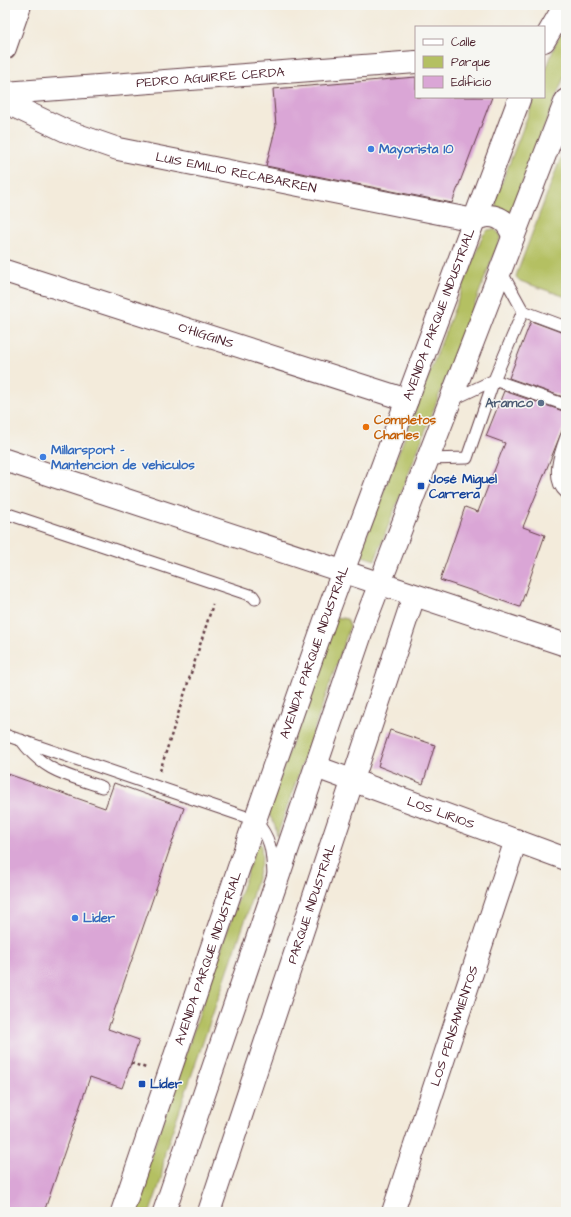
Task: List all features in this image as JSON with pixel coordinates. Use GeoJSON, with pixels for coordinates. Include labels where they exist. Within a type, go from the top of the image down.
{"type":"FeatureCollection","features":[{"type":"Feature","properties":{"kind":"street"},"geometry":{"type":"LineString","coordinates":[[545,32],[556,5]]}},
{"type":"Feature","properties":{"kind":"street"},"geometry":{"type":"LineString","coordinates":[[545,39],[565,5]]}},
{"type":"Feature","properties":{"kind":"street"},"geometry":{"type":"LineString","coordinates":[[5,45],[16,8]]}},
{"type":"Feature","properties":{"kind":"street","name":"PEDRO AGUIRRE CERDA"},"geometry":{"type":"LineString","coordinates":[[5,93],[415,62]]}},
{"type":"Feature","properties":{"kind":"street","name":"AVENIDA PARQUE INDUSTRIAL"},"geometry":{"type":"LineString","coordinates":[[122,1212],[255,820],[342,572],[520,98]]}},
{"type":"Feature","properties":{"kind":"street"},"geometry":{"type":"LineString","coordinates":[[164,1212],[379,585],[566,100]]}},
{"type":"Feature","properties":{"kind":"street","name":"LUIS EMILIO RECABARREN"},"geometry":{"type":"LineString","coordinates":[[5,102],[66,131],[118,149],[474,220],[486,216],[499,218],[510,227],[513,237]]}},
{"type":"Feature","properties":{"kind":"street","name":"O'HIGGINS"},"geometry":{"type":"LineString","coordinates":[[5,271],[407,400]]}},
{"type":"Feature","properties":{"kind":"street"},"geometry":{"type":"LineString","coordinates":[[5,460],[566,646]]}},
{"type":"Feature","properties":{"kind":"street","name":"PARQUE INDUSTRIAL"},"geometry":{"type":"LineString","coordinates":[[209,1212],[414,596]]}},
{"type":"Feature","properties":{"kind":"street","name":"LOS LIRIOS"},"geometry":{"type":"LineString","coordinates":[[316,766],[566,859]]}},
{"type":"Feature","properties":{"kind":"street","name":"LOS PENSAMIENTOS"},"geometry":{"type":"LineString","coordinates":[[393,1212],[516,840]]}},
{"type":"Feature","properties":{"kind":"lane"},"geometry":{"type":"LineString","coordinates":[[500,270],[523,311],[566,327]]}},
{"type":"Feature","properties":{"kind":"lane"},"geometry":{"type":"LineString","coordinates":[[428,459],[467,458],[494,380],[523,311]]}},
{"type":"Feature","properties":{"kind":"lane"},"geometry":{"type":"LineString","coordinates":[[450,401],[494,380],[566,405]]}},
{"type":"Feature","properties":{"kind":"lane"},"geometry":{"type":"LineString","coordinates":[[566,437],[557,468],[559,482],[566,493]]}},
{"type":"Feature","properties":{"kind":"lane"},"geometry":{"type":"LineString","coordinates":[[5,513],[253,596],[255,599]]}},
{"type":"Feature","properties":{"kind":"lane"},"geometry":{"type":"LineString","coordinates":[[5,735],[156,785],[255,820],[263,830],[270,845],[273,891]]}},
{"type":"Feature","properties":{"kind":"lane"},"geometry":{"type":"LineString","coordinates":[[21,740],[30,753],[41,763],[52,769],[102,787]]}},
{"type":"Feature","properties":{"kind":"path"},"geometry":{"type":"LineString","coordinates":[[156,785],[213,604]]}},
{"type":"Feature","properties":{"kind":"path"},"geometry":{"type":"LineString","coordinates":[[131,1063],[146,1068]]}},
{"type":"Feature","properties":{"kind":"green space"},"geometry":{"type":"Polygon","coordinates":[[[566,26],[566,72],[514,204],[510,212],[507,214],[496,209],[496,198],[535,98],[545,98],[545,72],[555,45],[566,26]]]}},
{"type":"Feature","properties":{"kind":"green space"},"geometry":{"type":"Polygon","coordinates":[[[566,144],[566,297],[520,281],[516,277],[566,144]]]}},
{"type":"Feature","properties":{"kind":"green space"},"geometry":{"type":"Polygon","coordinates":[[[494,229],[500,234],[500,239],[375,560],[359,555],[483,235],[488,230],[494,229]]]}},
{"type":"Feature","properties":{"kind":"green space"},"geometry":{"type":"Polygon","coordinates":[[[336,617],[347,619],[350,626],[277,836],[275,826],[268,812],[336,617]]]}},
{"type":"Feature","properties":{"kind":"green space"},"geometry":{"type":"Polygon","coordinates":[[[257,844],[261,844],[262,860],[246,918],[165,1152],[161,1180],[150,1212],[132,1212],[257,844]]]}},
{"type":"Feature","properties":{"kind":"building","name":"Mayorista 10"},"geometry":{"type":"Polygon","coordinates":[[[415,77],[415,98],[492,98],[452,203],[266,166],[276,126],[273,89],[415,77]]]}},
{"type":"Feature","properties":{"kind":"building"},"geometry":{"type":"Polygon","coordinates":[[[531,321],[566,334],[566,398],[509,378],[531,321]]]}},
{"type":"Feature","properties":{"kind":"building"},"geometry":{"type":"Polygon","coordinates":[[[504,391],[566,412],[566,421],[523,527],[545,535],[520,607],[440,580],[465,507],[478,512],[505,443],[486,436],[504,391]]]}},
{"type":"Feature","properties":{"kind":"building"},"geometry":{"type":"Polygon","coordinates":[[[390,730],[435,745],[423,784],[378,766],[390,730]]]}},
{"type":"Feature","properties":{"kind":"building","name":"Lider"},"geometry":{"type":"Polygon","coordinates":[[[5,773],[105,808],[114,783],[184,808],[108,1029],[139,1040],[122,1088],[90,1077],[44,1212],[5,1212],[5,773]]]}},
{"type":"Feature","properties":{"kind":"place","name":"Mayorista 10"},"geometry":{"type":"Point","coordinates":[371,149]}},
{"type":"Feature","properties":{"kind":"place","name":"Aramco"},"geometry":{"type":"Point","coordinates":[541,403]}},
{"type":"Feature","properties":{"kind":"place","name":"Completos Charles"},"geometry":{"type":"Point","coordinates":[366,427]}},
{"type":"Feature","properties":{"kind":"place","name":"Millarsport - Mantencion de vehiculos"},"geometry":{"type":"Point","coordinates":[43,457]}},
{"type":"Feature","properties":{"kind":"place","name":"José Miguel Carrera"},"geometry":{"type":"Point","coordinates":[421,486]}},
{"type":"Feature","properties":{"kind":"place","name":"Lider"},"geometry":{"type":"Point","coordinates":[75,918]}},
{"type":"Feature","properties":{"kind":"place","name":"Líder"},"geometry":{"type":"Point","coordinates":[142,1084]}}]}
